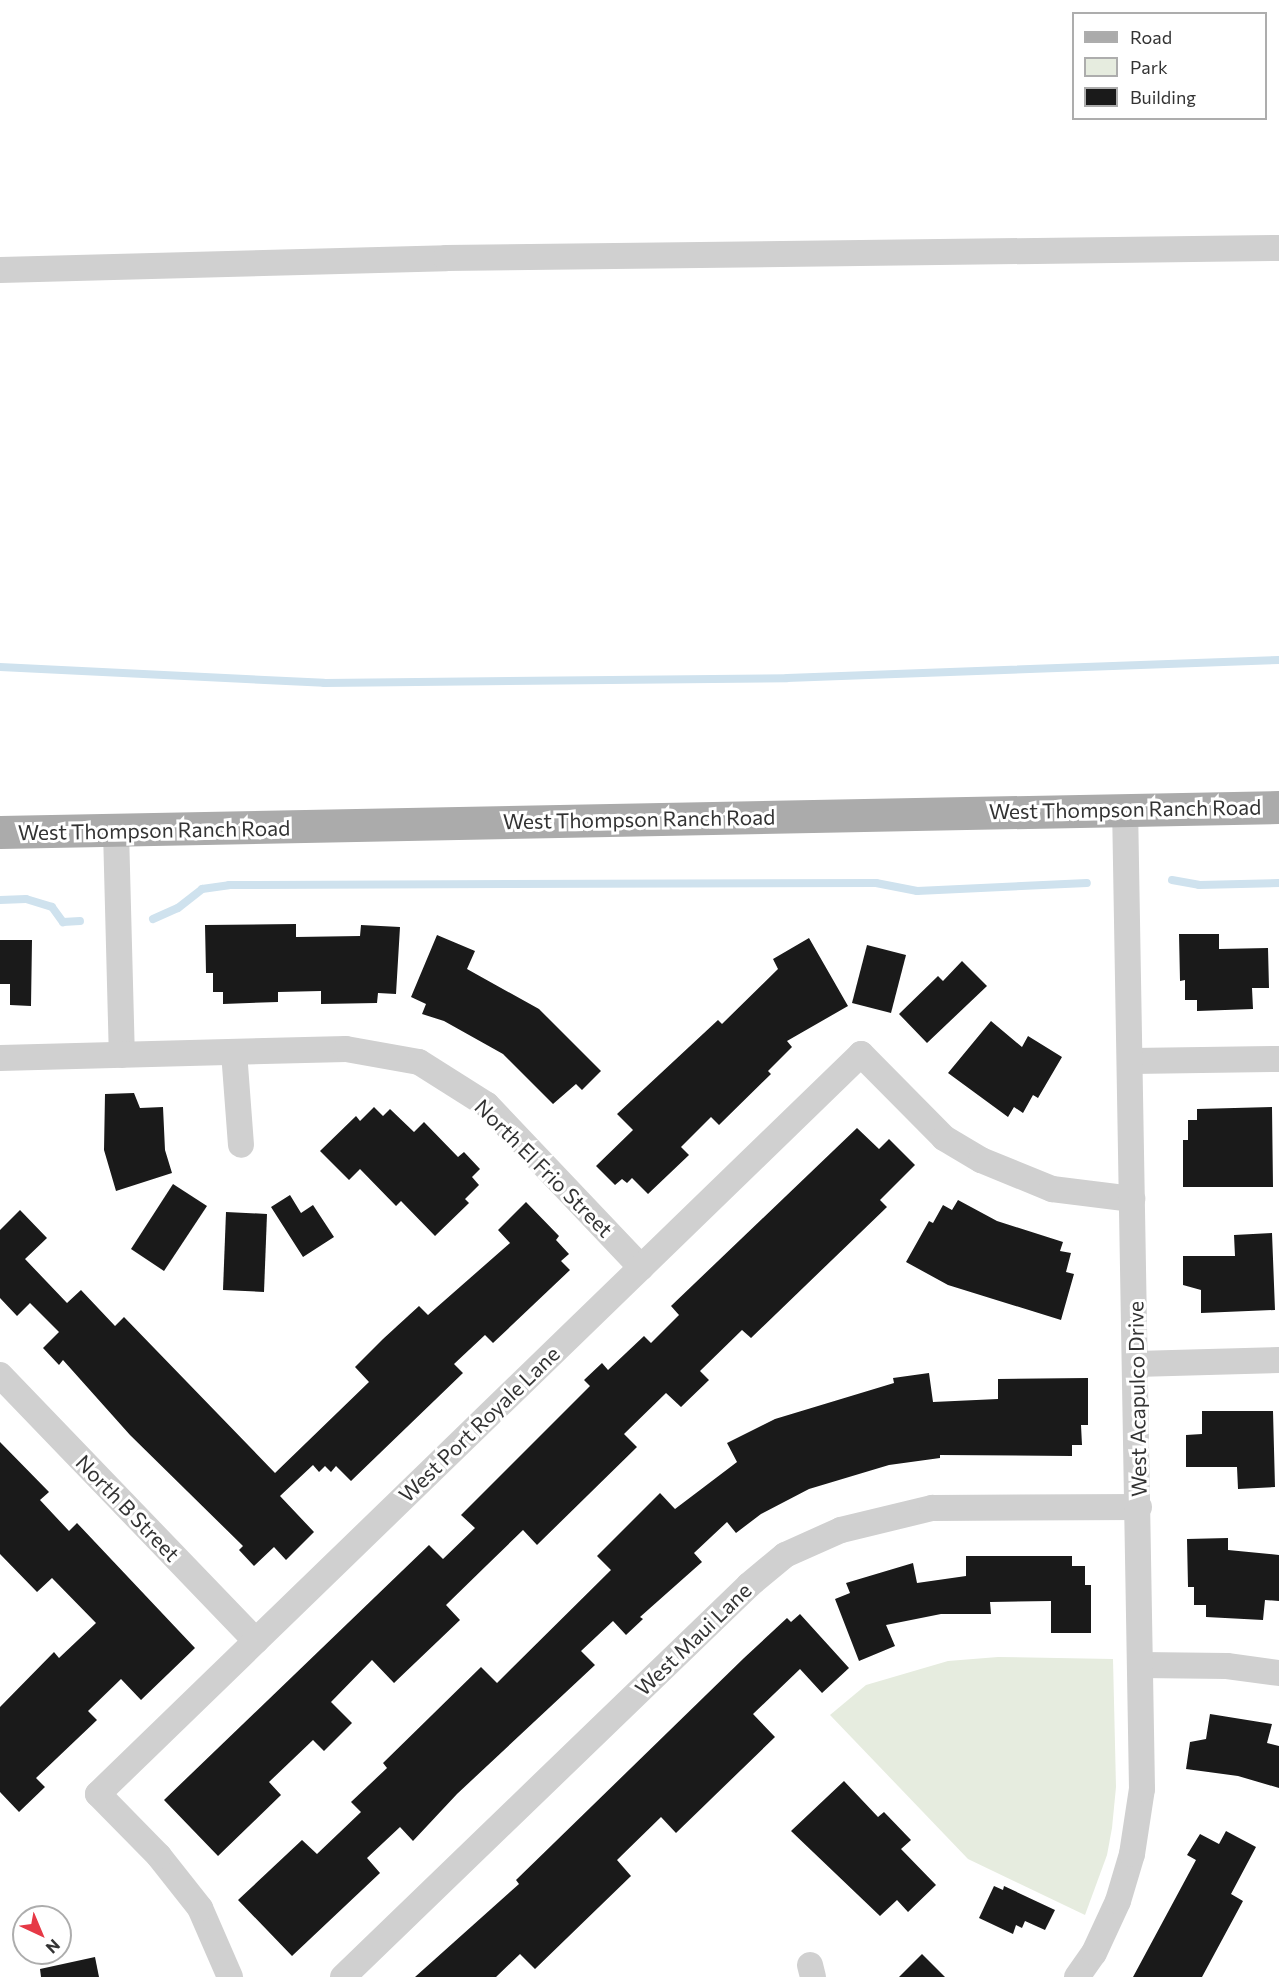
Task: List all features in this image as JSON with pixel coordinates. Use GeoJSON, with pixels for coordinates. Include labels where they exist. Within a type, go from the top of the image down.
{"type":"FeatureCollection","features":[{"type":"Feature","properties":{"kind":"main road","name":"West Thompson Ranch Road"},"geometry":{"type":"LineString","coordinates":[[0,832],[1125,808],[1279,807]]}},
{"type":"Feature","properties":{"kind":"street"},"geometry":{"type":"LineString","coordinates":[[0,270],[446,258],[1279,248]]}},
{"type":"Feature","properties":{"kind":"street","name":"West Acapulco Drive"},"geometry":{"type":"LineString","coordinates":[[1077,1977],[1094,1953],[1118,1901],[1132,1854],[1142,1789],[1132,1199],[1132,1061],[1125,808]]}},
{"type":"Feature","properties":{"kind":"street"},"geometry":{"type":"LineString","coordinates":[[116,831],[122,1055]]}},
{"type":"Feature","properties":{"kind":"street","name":"North El Frio Street"},"geometry":{"type":"LineString","coordinates":[[0,1058],[346,1049],[419,1062],[487,1106],[641,1267]]}},
{"type":"Feature","properties":{"kind":"street"},"geometry":{"type":"LineString","coordinates":[[234,1052],[241,1145]]}},
{"type":"Feature","properties":{"kind":"street","name":"West Port Royale Lane"},"geometry":{"type":"LineString","coordinates":[[231,1977],[200,1908],[159,1856],[98,1794],[861,1054],[944,1138],[981,1160],[1052,1189],[1132,1199]]}},
{"type":"Feature","properties":{"kind":"street"},"geometry":{"type":"LineString","coordinates":[[1132,1061],[1279,1059]]}},
{"type":"Feature","properties":{"kind":"street"},"geometry":{"type":"LineString","coordinates":[[1136,1364],[1279,1360]]}},
{"type":"Feature","properties":{"kind":"street","name":"North B Street"},"geometry":{"type":"LineString","coordinates":[[0,1375],[256,1641]]}},
{"type":"Feature","properties":{"kind":"street","name":"West Maui Lane"},"geometry":{"type":"LineString","coordinates":[[343,1977],[749,1585],[785,1555],[841,1530],[932,1508],[1139,1507]]}},
{"type":"Feature","properties":{"kind":"street"},"geometry":{"type":"LineString","coordinates":[[1141,1665],[1227,1666],[1279,1673]]}},
{"type":"Feature","properties":{"kind":"green space"},"geometry":{"type":"Polygon","coordinates":[[[998,1657],[1113,1659],[1116,1787],[1112,1828],[1107,1855],[1085,1915],[968,1859],[830,1715],[866,1685],[948,1661],[998,1657]]]}},
{"type":"Feature","properties":{"kind":"building"},"geometry":{"type":"Polygon","coordinates":[[[296,924],[296,937],[360,936],[361,925],[400,927],[396,994],[378,993],[377,1003],[321,1004],[321,991],[278,992],[278,1002],[223,1004],[223,992],[213,992],[213,973],[206,973],[205,925],[296,924]]]}},
{"type":"Feature","properties":{"kind":"building"},"geometry":{"type":"Polygon","coordinates":[[[1179,934],[1219,934],[1219,949],[1268,948],[1269,988],[1252,988],[1253,1009],[1197,1011],[1197,1000],[1185,1000],[1185,980],[1180,981],[1179,934]]]}},
{"type":"Feature","properties":{"kind":"building"},"geometry":{"type":"Polygon","coordinates":[[[437,935],[475,951],[467,969],[539,1009],[601,1071],[582,1090],[576,1084],[553,1104],[503,1054],[444,1021],[422,1014],[426,1004],[411,997],[437,935]]]}},
{"type":"Feature","properties":{"kind":"building"},"geometry":{"type":"Polygon","coordinates":[[[809,938],[848,1006],[787,1041],[792,1047],[768,1071],[771,1074],[719,1125],[711,1117],[681,1147],[689,1155],[648,1194],[632,1178],[627,1183],[622,1179],[615,1185],[596,1166],[633,1130],[617,1114],[718,1020],[722,1024],[778,969],[773,959],[809,938]]]}},
{"type":"Feature","properties":{"kind":"building"},"geometry":{"type":"Polygon","coordinates":[[[0,940],[32,940],[31,1006],[10,1005],[10,984],[0,984],[0,940]]]}},
{"type":"Feature","properties":{"kind":"building"},"geometry":{"type":"Polygon","coordinates":[[[867,945],[906,955],[891,1013],[852,1003],[867,945]]]}},
{"type":"Feature","properties":{"kind":"building"},"geometry":{"type":"Polygon","coordinates":[[[962,961],[987,986],[927,1043],[899,1014],[938,976],[943,981],[962,961]]]}},
{"type":"Feature","properties":{"kind":"building"},"geometry":{"type":"Polygon","coordinates":[[[991,1021],[1022,1047],[1028,1036],[1062,1057],[1038,1098],[1033,1095],[1023,1113],[1014,1107],[1008,1117],[948,1073],[991,1021]]]}},
{"type":"Feature","properties":{"kind":"building"},"geometry":{"type":"Polygon","coordinates":[[[134,1093],[140,1108],[163,1107],[165,1150],[172,1173],[116,1191],[104,1150],[105,1094],[134,1093]]]}},
{"type":"Feature","properties":{"kind":"building"},"geometry":{"type":"Polygon","coordinates":[[[374,1107],[383,1116],[390,1109],[414,1132],[424,1122],[458,1157],[464,1152],[480,1169],[472,1177],[479,1185],[465,1199],[469,1203],[435,1236],[401,1201],[396,1206],[360,1169],[349,1180],[320,1151],[356,1116],[360,1121],[374,1107]]]}},
{"type":"Feature","properties":{"kind":"building"},"geometry":{"type":"Polygon","coordinates":[[[1272,1107],[1273,1187],[1183,1187],[1183,1140],[1188,1140],[1188,1120],[1197,1120],[1197,1109],[1272,1107]]]}},
{"type":"Feature","properties":{"kind":"building"},"geometry":{"type":"Polygon","coordinates":[[[857,1128],[879,1149],[889,1139],[915,1165],[880,1200],[887,1207],[751,1338],[742,1330],[700,1371],[709,1380],[681,1407],[666,1393],[624,1434],[637,1447],[537,1545],[523,1530],[446,1605],[460,1620],[394,1683],[372,1660],[331,1702],[352,1723],[324,1751],[313,1740],[269,1782],[281,1795],[218,1856],[164,1800],[429,1545],[443,1559],[475,1528],[461,1515],[590,1386],[584,1380],[602,1363],[608,1370],[644,1336],[651,1343],[679,1315],[671,1306],[857,1128]]]}},
{"type":"Feature","properties":{"kind":"building"},"geometry":{"type":"Polygon","coordinates":[[[173,1184],[207,1206],[164,1271],[131,1249],[173,1184]]]}},
{"type":"Feature","properties":{"kind":"building"},"geometry":{"type":"Polygon","coordinates":[[[290,1195],[301,1213],[313,1205],[334,1237],[303,1257],[271,1207],[290,1195]]]}},
{"type":"Feature","properties":{"kind":"building"},"geometry":{"type":"Polygon","coordinates":[[[958,1200],[997,1221],[1063,1242],[1060,1251],[1071,1253],[1066,1272],[1074,1274],[1061,1320],[948,1285],[906,1262],[929,1221],[933,1223],[943,1205],[952,1210],[958,1200]]]}},
{"type":"Feature","properties":{"kind":"building"},"geometry":{"type":"Polygon","coordinates":[[[526,1202],[559,1236],[556,1240],[569,1254],[561,1261],[570,1270],[493,1343],[485,1335],[454,1364],[463,1373],[351,1481],[336,1466],[331,1472],[325,1466],[319,1472],[313,1465],[280,1496],[314,1532],[286,1560],[274,1547],[254,1566],[239,1550],[243,1546],[130,1435],[63,1360],[59,1365],[43,1348],[59,1332],[30,1303],[17,1316],[0,1298],[0,1230],[20,1210],[47,1238],[25,1259],[67,1303],[81,1290],[115,1326],[124,1317],[275,1473],[369,1382],[355,1367],[383,1339],[419,1306],[428,1315],[510,1243],[498,1230],[526,1202]]]}},
{"type":"Feature","properties":{"kind":"building"},"geometry":{"type":"Polygon","coordinates":[[[226,1212],[267,1214],[264,1292],[223,1290],[226,1212]]]}},
{"type":"Feature","properties":{"kind":"building"},"geometry":{"type":"Polygon","coordinates":[[[1272,1233],[1275,1310],[1201,1313],[1201,1290],[1183,1285],[1183,1256],[1235,1256],[1234,1235],[1272,1233]]]}},
{"type":"Feature","properties":{"kind":"building"},"geometry":{"type":"Polygon","coordinates":[[[929,1373],[933,1402],[998,1399],[998,1379],[1088,1378],[1088,1425],[1081,1425],[1082,1445],[1072,1445],[1072,1456],[940,1455],[940,1458],[889,1465],[809,1489],[761,1514],[736,1533],[727,1522],[694,1553],[702,1562],[640,1617],[643,1619],[626,1635],[613,1621],[581,1651],[595,1665],[457,1794],[413,1841],[400,1827],[367,1858],[380,1873],[292,1956],[238,1900],[302,1840],[317,1854],[361,1812],[351,1802],[387,1768],[383,1763],[481,1667],[497,1683],[611,1570],[597,1556],[660,1493],[675,1509],[737,1462],[727,1443],[775,1419],[894,1383],[893,1378],[929,1373]]]}},
{"type":"Feature","properties":{"kind":"building"},"geometry":{"type":"Polygon","coordinates":[[[1202,1411],[1273,1411],[1275,1487],[1238,1489],[1237,1467],[1186,1467],[1186,1435],[1202,1434],[1202,1411]]]}},
{"type":"Feature","properties":{"kind":"building"},"geometry":{"type":"Polygon","coordinates":[[[0,1442],[49,1492],[40,1500],[69,1531],[77,1523],[195,1648],[141,1700],[121,1679],[88,1711],[97,1720],[36,1778],[45,1787],[19,1812],[0,1792],[0,1707],[54,1652],[59,1658],[96,1623],[52,1578],[37,1592],[0,1554],[0,1442]]]}},
{"type":"Feature","properties":{"kind":"building"},"geometry":{"type":"Polygon","coordinates":[[[1228,1538],[1228,1550],[1279,1555],[1279,1601],[1265,1600],[1263,1620],[1206,1617],[1206,1605],[1194,1605],[1194,1587],[1188,1587],[1187,1539],[1228,1538]]]}},
{"type":"Feature","properties":{"kind":"building"},"geometry":{"type":"Polygon","coordinates":[[[966,1556],[1072,1556],[1072,1566],[1085,1566],[1085,1585],[1091,1585],[1091,1633],[1051,1633],[1051,1601],[990,1602],[991,1614],[941,1614],[886,1625],[895,1646],[859,1661],[835,1599],[850,1593],[846,1583],[913,1563],[917,1583],[966,1576],[966,1556]]]}},
{"type":"Feature","properties":{"kind":"building"},"geometry":{"type":"Polygon","coordinates":[[[800,1614],[849,1668],[822,1693],[800,1669],[753,1714],[775,1737],[676,1833],[661,1817],[617,1860],[631,1876],[535,1969],[520,1954],[496,1977],[415,1977],[519,1884],[516,1880],[744,1658],[787,1618],[791,1622],[800,1614]]]}},
{"type":"Feature","properties":{"kind":"building"},"geometry":{"type":"Polygon","coordinates":[[[1210,1714],[1272,1724],[1267,1743],[1279,1746],[1279,1788],[1238,1776],[1186,1769],[1190,1742],[1206,1739],[1210,1714]]]}},
{"type":"Feature","properties":{"kind":"building"},"geometry":{"type":"Polygon","coordinates":[[[844,1781],[878,1817],[884,1812],[911,1840],[901,1849],[936,1885],[908,1912],[897,1900],[880,1916],[791,1831],[844,1781]]]}},
{"type":"Feature","properties":{"kind":"building"},"geometry":{"type":"Polygon","coordinates":[[[1226,1831],[1256,1847],[1231,1894],[1243,1901],[1202,1977],[1133,1977],[1196,1860],[1187,1855],[1200,1834],[1219,1844],[1226,1831]]]}},
{"type":"Feature","properties":{"kind":"building"},"geometry":{"type":"Polygon","coordinates":[[[994,1886],[1003,1890],[1004,1886],[1055,1910],[1045,1930],[1025,1921],[1022,1928],[1016,1925],[1013,1934],[979,1918],[994,1886]]]}},
{"type":"Feature","properties":{"kind":"building"},"geometry":{"type":"Polygon","coordinates":[[[922,1954],[945,1977],[899,1977],[922,1954]]]}},
{"type":"Feature","properties":{"kind":"building"},"geometry":{"type":"Polygon","coordinates":[[[95,1957],[99,1977],[41,1977],[40,1969],[72,1965],[72,1962],[95,1957]]]}},
{"type":"Feature","properties":{"kind":"waterway"},"geometry":{"type":"LineString","coordinates":[[0,667],[324,683],[787,678],[1279,660]]}},
{"type":"Feature","properties":{"kind":"waterway"},"geometry":{"type":"LineString","coordinates":[[1172,880],[1199,885],[1279,883]]}},
{"type":"Feature","properties":{"kind":"waterway"},"geometry":{"type":"LineString","coordinates":[[153,919],[178,908],[202,889],[229,885],[876,883],[917,891],[1087,883]]}},
{"type":"Feature","properties":{"kind":"waterway"},"geometry":{"type":"LineString","coordinates":[[0,900],[26,899],[52,907],[63,922],[80,921]]}}]}
